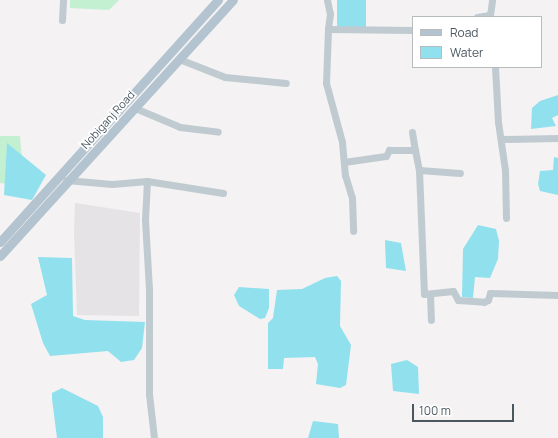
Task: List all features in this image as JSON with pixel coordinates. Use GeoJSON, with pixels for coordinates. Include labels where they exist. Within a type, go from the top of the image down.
{"type":"FeatureCollection","features":[{"type":"Feature","properties":{"kind":"main road","name":"Nobiganj Road"},"geometry":{"type":"LineString","coordinates":[[0,242],[218,0]]}},
{"type":"Feature","properties":{"kind":"main road","name":"Nobiganj Road"},"geometry":{"type":"LineString","coordinates":[[0,256],[70,181],[233,0]]}},
{"type":"Feature","properties":{"kind":"street"},"geometry":{"type":"LineString","coordinates":[[62,20],[63,0]]}},
{"type":"Feature","properties":{"kind":"street"},"geometry":{"type":"LineString","coordinates":[[327,0],[330,14],[326,83],[342,142],[344,162],[352,198],[353,231]]}},
{"type":"Feature","properties":{"kind":"street"},"geometry":{"type":"LineString","coordinates":[[490,16],[492,0]]}},
{"type":"Feature","properties":{"kind":"street"},"geometry":{"type":"LineString","coordinates":[[328,29],[412,30]]}},
{"type":"Feature","properties":{"kind":"street"},"geometry":{"type":"LineString","coordinates":[[179,59],[225,77],[286,83]]}},
{"type":"Feature","properties":{"kind":"street"},"geometry":{"type":"LineString","coordinates":[[495,68],[498,122],[502,139],[506,218]]}},
{"type":"Feature","properties":{"kind":"street"},"geometry":{"type":"LineString","coordinates":[[135,108],[180,127],[218,132]]}},
{"type":"Feature","properties":{"kind":"street"},"geometry":{"type":"LineString","coordinates":[[412,132],[419,170],[423,292],[430,294],[452,291],[458,300],[484,302],[488,300],[490,293],[558,295]]}},
{"type":"Feature","properties":{"kind":"street"},"geometry":{"type":"LineString","coordinates":[[502,139],[558,138]]}},
{"type":"Feature","properties":{"kind":"street"},"geometry":{"type":"LineString","coordinates":[[344,162],[386,156],[389,150],[415,150]]}},
{"type":"Feature","properties":{"kind":"street"},"geometry":{"type":"LineString","coordinates":[[419,170],[460,173]]}},
{"type":"Feature","properties":{"kind":"street"},"geometry":{"type":"LineString","coordinates":[[58,179],[112,184],[146,181],[222,193]]}},
{"type":"Feature","properties":{"kind":"street"},"geometry":{"type":"LineString","coordinates":[[146,181],[145,220],[149,282],[149,394],[154,438]]}},
{"type":"Feature","properties":{"kind":"street"},"geometry":{"type":"LineString","coordinates":[[430,294],[431,320]]}},
{"type":"Feature","properties":{"kind":"shaded area"},"geometry":{"type":"Polygon","coordinates":[[[75,203],[140,213],[139,316],[77,315],[74,233],[75,203]]]}},
{"type":"Feature","properties":{"kind":"green space"},"geometry":{"type":"Polygon","coordinates":[[[70,0],[119,0],[109,10],[70,8],[70,0]]]}},
{"type":"Feature","properties":{"kind":"green space"},"geometry":{"type":"Polygon","coordinates":[[[0,136],[20,136],[24,186],[0,183],[0,136]]]}},
{"type":"Feature","properties":{"kind":"water"},"geometry":{"type":"Polygon","coordinates":[[[337,0],[366,0],[366,28],[337,28],[337,0]]]}},
{"type":"Feature","properties":{"kind":"water"},"geometry":{"type":"Polygon","coordinates":[[[558,95],[558,115],[552,118],[556,126],[531,129],[532,108],[540,101],[558,95]]]}},
{"type":"Feature","properties":{"kind":"water"},"geometry":{"type":"Polygon","coordinates":[[[7,143],[46,175],[32,200],[4,195],[7,143]]]}},
{"type":"Feature","properties":{"kind":"water"},"geometry":{"type":"Polygon","coordinates":[[[554,157],[558,158],[558,195],[540,191],[538,184],[540,171],[553,170],[554,157]]]}},
{"type":"Feature","properties":{"kind":"water"},"geometry":{"type":"Polygon","coordinates":[[[478,225],[496,229],[499,241],[498,259],[490,278],[475,277],[473,298],[462,297],[463,249],[478,225]]]}},
{"type":"Feature","properties":{"kind":"water"},"geometry":{"type":"Polygon","coordinates":[[[385,240],[401,243],[406,271],[386,268],[385,240]]]}},
{"type":"Feature","properties":{"kind":"water"},"geometry":{"type":"Polygon","coordinates":[[[38,257],[72,258],[73,316],[85,320],[145,322],[142,348],[134,360],[121,362],[108,351],[50,356],[43,343],[31,304],[47,295],[38,257]]]}},
{"type":"Feature","properties":{"kind":"water"},"geometry":{"type":"Polygon","coordinates":[[[337,276],[341,281],[340,326],[351,345],[346,385],[340,388],[316,384],[318,364],[315,357],[284,358],[283,369],[268,369],[268,323],[273,318],[277,290],[302,289],[325,278],[337,276]]]}},
{"type":"Feature","properties":{"kind":"water"},"geometry":{"type":"Polygon","coordinates":[[[239,287],[269,289],[269,308],[265,318],[260,319],[239,306],[234,295],[239,287]]]}},
{"type":"Feature","properties":{"kind":"water"},"geometry":{"type":"Polygon","coordinates":[[[407,360],[418,367],[419,394],[393,391],[391,364],[407,360]]]}},
{"type":"Feature","properties":{"kind":"water"},"geometry":{"type":"Polygon","coordinates":[[[62,388],[98,406],[103,417],[103,438],[57,438],[52,393],[62,388]]]}},
{"type":"Feature","properties":{"kind":"water"},"geometry":{"type":"Polygon","coordinates":[[[313,421],[338,424],[339,438],[308,438],[313,421]]]}}]}
